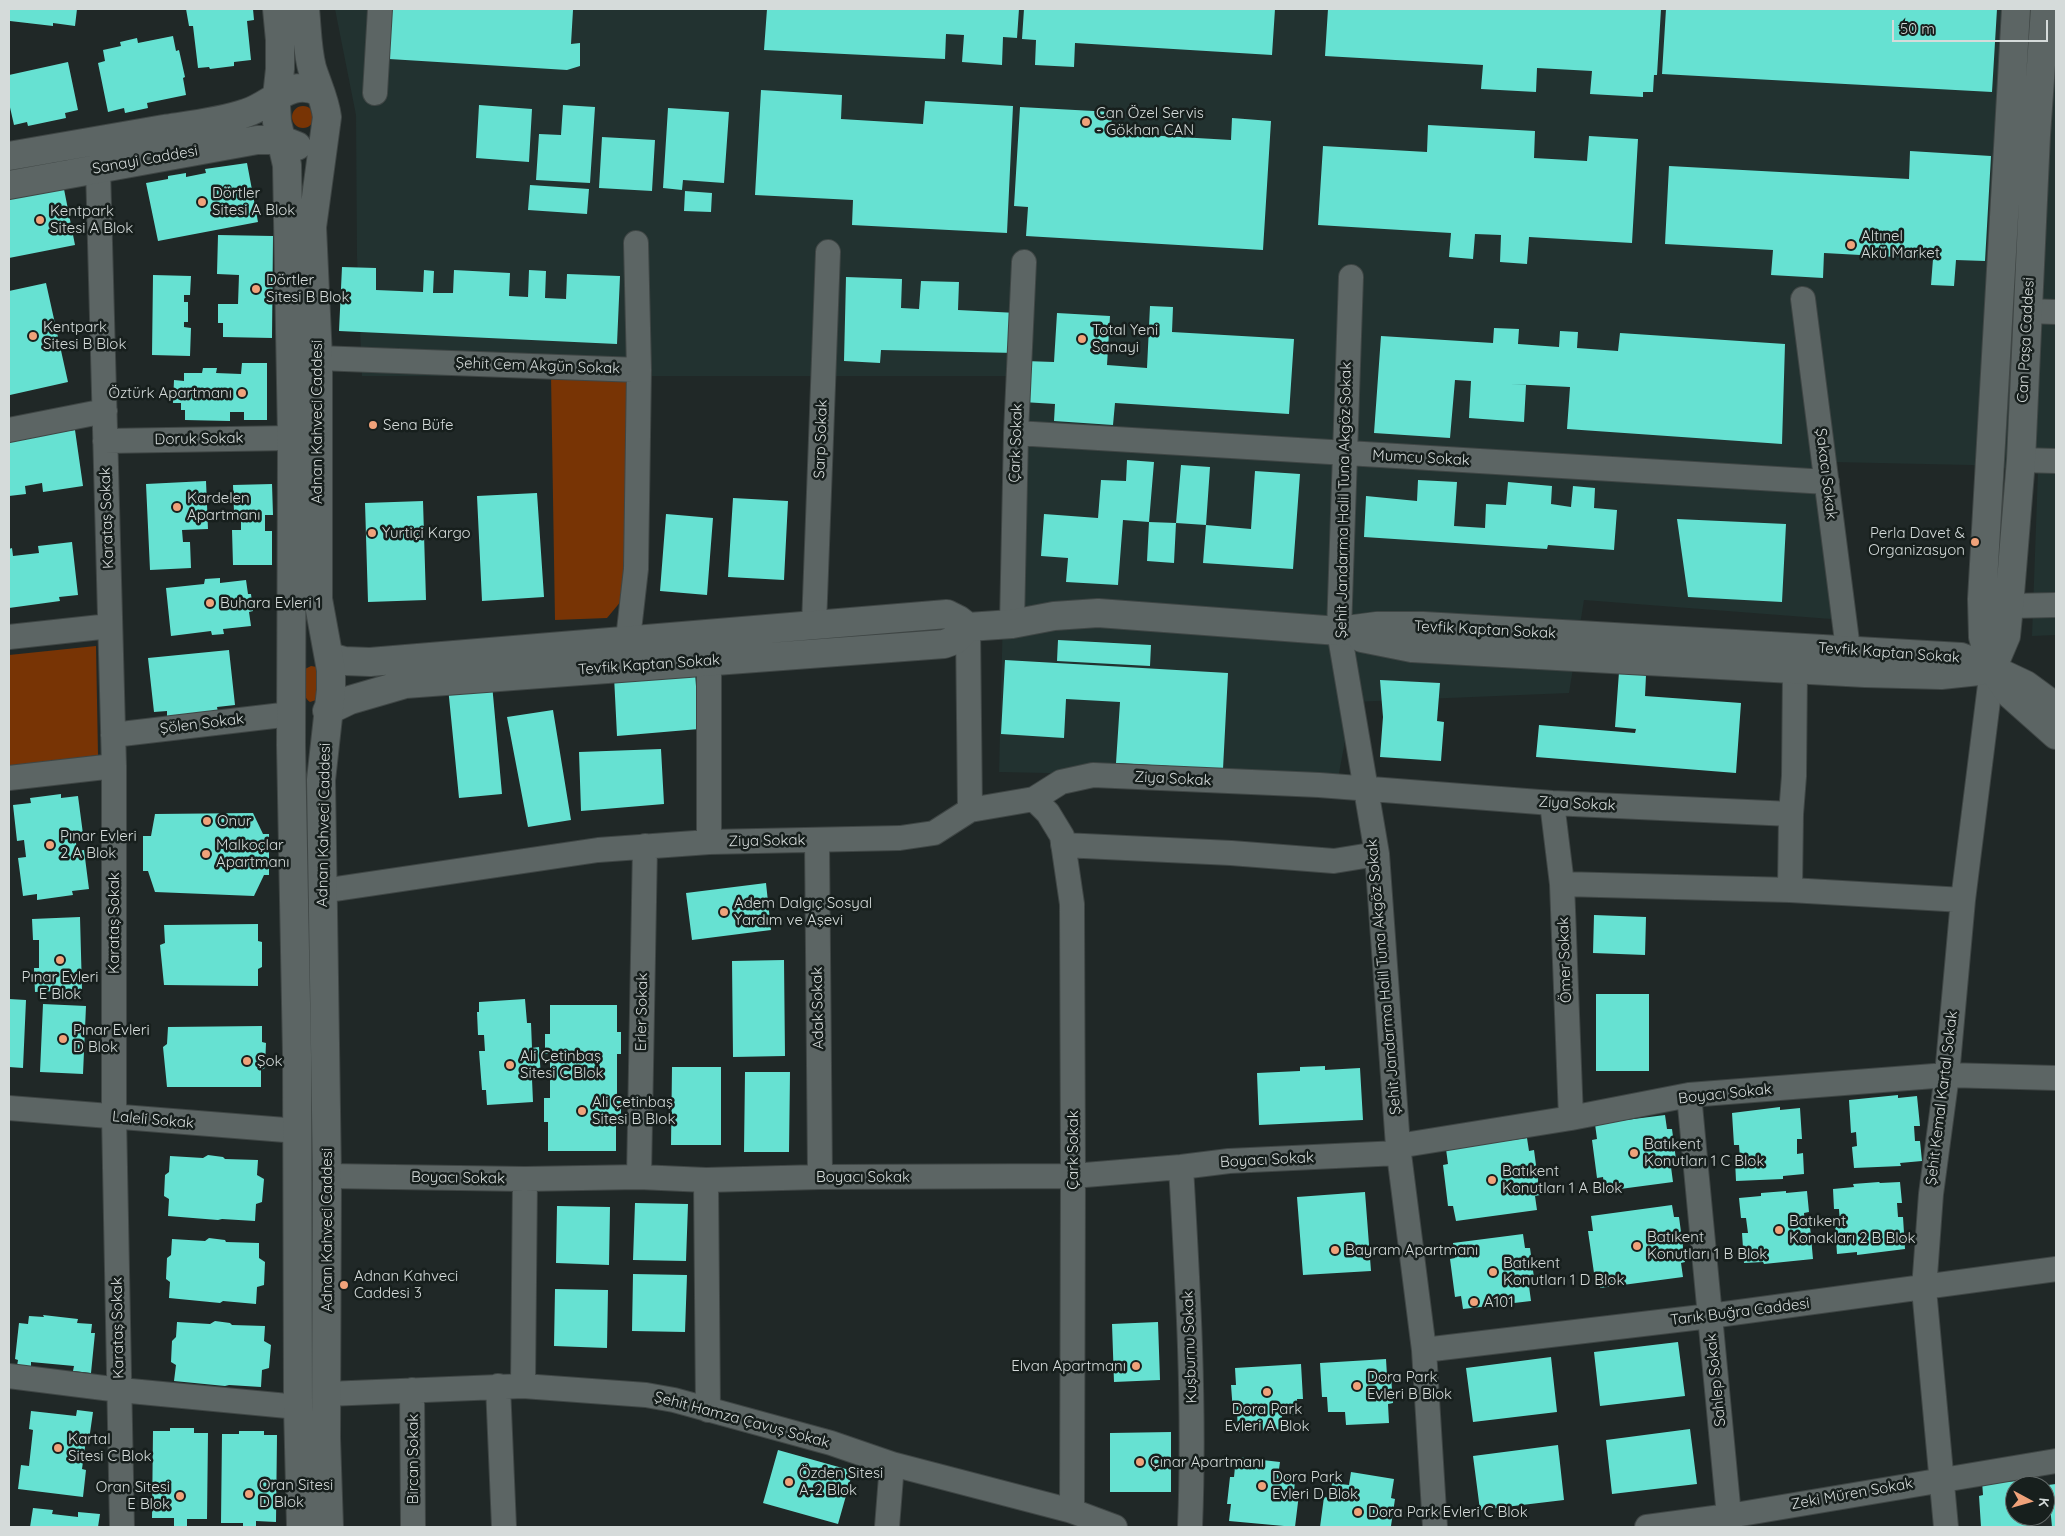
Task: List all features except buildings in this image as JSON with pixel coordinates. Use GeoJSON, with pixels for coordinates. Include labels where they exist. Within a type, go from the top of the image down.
{"type":"FeatureCollection","features":[{"type":"Feature","properties":{"kind":"street","name":"Adnan Kahveci Caddesi"},"geometry":{"type":"LineString","coordinates":[[277,9],[280,40],[276,106],[277,122],[287,164],[292,438],[290,714],[298,1131],[298,1407],[301,1527]]}},
{"type":"Feature","properties":{"kind":"street","name":"Adnan Kahveci Caddesi"},"geometry":{"type":"LineString","coordinates":[[305,9],[312,65],[319,92],[326,107],[327,117],[312,227],[318,358],[318,599],[330,657],[331,690],[321,780],[327,1176],[329,1527]]}},
{"type":"Feature","properties":{"kind":"street"},"geometry":{"type":"LineString","coordinates":[[375,93],[380,9]]}},
{"type":"Feature","properties":{"kind":"street","name":"Can Paşa Caddesi"},"geometry":{"type":"LineString","coordinates":[[2016,9],[1982,600],[1983,637],[1992,669],[2012,695],[2056,735]]}},
{"type":"Feature","properties":{"kind":"street","name":"Can Paşa Caddesi"},"geometry":{"type":"LineString","coordinates":[[1992,669],[2006,636],[2021,460],[2036,135],[2045,9]]}},
{"type":"Feature","properties":{"kind":"street"},"geometry":{"type":"LineString","coordinates":[[278,96],[296,88],[310,87],[319,92]]}},
{"type":"Feature","properties":{"kind":"street","name":"Sanayi Caddesi"},"geometry":{"type":"LineString","coordinates":[[9,156],[201,123],[247,113],[278,96]]}},
{"type":"Feature","properties":{"kind":"street"},"geometry":{"type":"LineString","coordinates":[[2009,136],[2036,135]]}},
{"type":"Feature","properties":{"kind":"street","name":"Sanayi Caddesi"},"geometry":{"type":"LineString","coordinates":[[9,185],[257,140],[282,140]]}},
{"type":"Feature","properties":{"kind":"street"},"geometry":{"type":"LineString","coordinates":[[282,140],[296,146],[306,147],[315,146],[324,140]]}},
{"type":"Feature","properties":{"kind":"street","name":"Karataş Sokak"},"geometry":{"type":"LineString","coordinates":[[98,168],[114,735],[114,1116],[122,1527]]}},
{"type":"Feature","properties":{"kind":"street"},"geometry":{"type":"LineString","coordinates":[[636,243],[639,370]]}},
{"type":"Feature","properties":{"kind":"street","name":"Sarp Sokak"},"geometry":{"type":"LineString","coordinates":[[814,625],[828,252]]}},
{"type":"Feature","properties":{"kind":"street","name":"Çark Sokak"},"geometry":{"type":"LineString","coordinates":[[1012,624],[1016,433],[1024,262]]}},
{"type":"Feature","properties":{"kind":"street","name":"Şehit Jandarma Halil Tuna Akgöz Sokak"},"geometry":{"type":"LineString","coordinates":[[1351,277],[1339,631],[1377,854],[1398,1150],[1424,1350],[1435,1527]]}},
{"type":"Feature","properties":{"kind":"street","name":"Şakacı Sokak"},"geometry":{"type":"LineString","coordinates":[[1804,299],[1848,649]]}},
{"type":"Feature","properties":{"kind":"street"},"geometry":{"type":"LineString","coordinates":[[2000,308],[2056,312]]}},
{"type":"Feature","properties":{"kind":"street","name":"Şehit Cem Akgün Sokak"},"geometry":{"type":"LineString","coordinates":[[318,358],[639,370],[636,569],[628,639]]}},
{"type":"Feature","properties":{"kind":"street"},"geometry":{"type":"LineString","coordinates":[[9,430],[105,411]]}},
{"type":"Feature","properties":{"kind":"street","name":"Mumcu Sokak"},"geometry":{"type":"LineString","coordinates":[[1016,433],[1827,482]]}},
{"type":"Feature","properties":{"kind":"street","name":"Doruk Sokak"},"geometry":{"type":"LineString","coordinates":[[105,441],[292,438]]}},
{"type":"Feature","properties":{"kind":"street"},"geometry":{"type":"LineString","coordinates":[[2021,460],[2056,461]]}},
{"type":"Feature","properties":{"kind":"street"},"geometry":{"type":"LineString","coordinates":[[2009,606],[2056,605]]}},
{"type":"Feature","properties":{"kind":"street","name":"Tevfik Kaptan Sokak"},"geometry":{"type":"LineString","coordinates":[[291,653],[309,647],[344,661],[370,662],[628,639],[947,614],[968,627],[1012,624],[1054,616],[1098,613],[1339,631],[1377,626],[1423,626],[1961,656],[1992,669]]}},
{"type":"Feature","properties":{"kind":"street"},"geometry":{"type":"LineString","coordinates":[[9,637],[110,626]]}},
{"type":"Feature","properties":{"kind":"street"},"geometry":{"type":"LineString","coordinates":[[968,627],[970,810]]}},
{"type":"Feature","properties":{"kind":"street","name":"Tevfik Kaptan Sokak"},"geometry":{"type":"LineString","coordinates":[[290,714],[314,716],[350,700],[405,684],[944,644],[956,640],[968,627]]}},
{"type":"Feature","properties":{"kind":"street","name":"Tevfik Kaptan Sokak"},"geometry":{"type":"LineString","coordinates":[[1339,631],[1367,640],[1412,648],[1794,670],[1941,675],[1992,669]]}},
{"type":"Feature","properties":{"kind":"street"},"geometry":{"type":"LineString","coordinates":[[709,660],[709,842]]}},
{"type":"Feature","properties":{"kind":"street"},"geometry":{"type":"LineString","coordinates":[[1992,669],[2026,685],[2056,707]]}},
{"type":"Feature","properties":{"kind":"street","name":"Şehit Kemal Kartal Sokak"},"geometry":{"type":"LineString","coordinates":[[1946,1527],[1924,1289],[1931,1194],[1947,1075],[1963,900],[1992,669]]}},
{"type":"Feature","properties":{"kind":"street"},"geometry":{"type":"LineString","coordinates":[[1790,890],[1791,814],[1794,776],[1794,670]]}},
{"type":"Feature","properties":{"kind":"street","name":"Şölen Sokak"},"geometry":{"type":"LineString","coordinates":[[114,735],[290,714]]}},
{"type":"Feature","properties":{"kind":"street"},"geometry":{"type":"LineString","coordinates":[[9,778],[114,766]]}},
{"type":"Feature","properties":{"kind":"street","name":"Ziya Sokak"},"geometry":{"type":"LineString","coordinates":[[322,891],[598,850],[709,842],[900,838],[934,833],[970,810],[1034,798],[1061,782],[1093,776],[1365,788],[1552,803],[1791,814]]}},
{"type":"Feature","properties":{"kind":"street","name":"Çark Sokak"},"geometry":{"type":"LineString","coordinates":[[1034,798],[1048,813],[1062,836],[1072,904],[1072,1511]]}},
{"type":"Feature","properties":{"kind":"street","name":"Ömer Sokak"},"geometry":{"type":"LineString","coordinates":[[1552,803],[1562,884],[1571,1118]]}},
{"type":"Feature","properties":{"kind":"street","name":"Adak Sokak"},"geometry":{"type":"LineString","coordinates":[[816,840],[820,1177]]}},
{"type":"Feature","properties":{"kind":"street"},"geometry":{"type":"LineString","coordinates":[[1064,844],[1231,853],[1334,861],[1377,854]]}},
{"type":"Feature","properties":{"kind":"street","name":"Erler Sokak"},"geometry":{"type":"LineString","coordinates":[[639,1177],[645,846]]}},
{"type":"Feature","properties":{"kind":"street"},"geometry":{"type":"LineString","coordinates":[[1562,884],[1790,890],[1963,900]]}},
{"type":"Feature","properties":{"kind":"street","name":"Boyacı Sokak"},"geometry":{"type":"LineString","coordinates":[[327,1176],[525,1179],[639,1177],[706,1180],[820,1177],[1073,1176],[1181,1168],[1229,1161],[1398,1150],[1689,1096],[1947,1075],[2056,1078]]}},
{"type":"Feature","properties":{"kind":"street","name":"Sahlep Sokak"},"geometry":{"type":"LineString","coordinates":[[1689,1096],[1729,1516]]}},
{"type":"Feature","properties":{"kind":"street","name":"Laleli Sokak"},"geometry":{"type":"LineString","coordinates":[[9,1108],[298,1131]]}},
{"type":"Feature","properties":{"kind":"street","name":"Kuşburnu Sokak"},"geometry":{"type":"LineString","coordinates":[[1181,1168],[1190,1330],[1192,1478],[1190,1527]]}},
{"type":"Feature","properties":{"kind":"street"},"geometry":{"type":"LineString","coordinates":[[523,1386],[525,1179]]}},
{"type":"Feature","properties":{"kind":"street"},"geometry":{"type":"LineString","coordinates":[[706,1180],[708,1410]]}},
{"type":"Feature","properties":{"kind":"street","name":"Tarık Buğra Caddesi"},"geometry":{"type":"LineString","coordinates":[[1424,1350],[1924,1289],[2056,1269]]}},
{"type":"Feature","properties":{"kind":"street"},"geometry":{"type":"LineString","coordinates":[[9,1376],[120,1390],[298,1407]]}},
{"type":"Feature","properties":{"kind":"street"},"geometry":{"type":"LineString","coordinates":[[498,1386],[504,1527]]}},
{"type":"Feature","properties":{"kind":"street","name":"Şehit Hamza Çavuş Sokak"},"geometry":{"type":"LineString","coordinates":[[327,1394],[498,1386],[646,1394],[831,1443],[892,1464],[1072,1511],[1114,1527]]}},
{"type":"Feature","properties":{"kind":"street","name":"Bircan Sokak"},"geometry":{"type":"LineString","coordinates":[[412,1390],[413,1527]]}},
{"type":"Feature","properties":{"kind":"street","name":"Zeki Müren Sokak"},"geometry":{"type":"LineString","coordinates":[[1647,1527],[1729,1516],[2056,1461]]}},
{"type":"Feature","properties":{"kind":"street"},"geometry":{"type":"LineString","coordinates":[[887,1527],[892,1464]]}},
{"type":"Feature","properties":{"kind":"shaded area"},"geometry":{"type":"Polygon","coordinates":[[[335,9],[2056,9],[2056,635],[2032,636],[2038,471],[1971,465],[1832,462],[1831,619],[1584,600],[1569,693],[1352,702],[1338,779],[999,772],[1009,376],[362,376],[357,256],[356,115],[335,9]]]}},
{"type":"Feature","properties":{"kind":"shaded area"},"geometry":{"type":"Polygon","coordinates":[[[303,106],[311,109],[314,117],[311,125],[303,128],[295,125],[292,117],[295,109],[303,106]]]}},
{"type":"Feature","properties":{"kind":"shaded area"},"geometry":{"type":"Polygon","coordinates":[[[551,375],[633,376],[622,600],[607,618],[555,620],[551,375]]]}},
{"type":"Feature","properties":{"kind":"shaded area"},"geometry":{"type":"Polygon","coordinates":[[[96,646],[98,755],[9,768],[9,655],[96,646]]]}},
{"type":"Feature","properties":{"kind":"shaded area"},"geometry":{"type":"Polygon","coordinates":[[[311,666],[317,667],[319,673],[319,699],[310,702],[305,696],[303,678],[305,669],[311,666]]]}},
{"type":"Feature","properties":{"kind":"place","name":"Can Özel Servis - Gökhan CAN"},"geometry":{"type":"Point","coordinates":[1086,122]}},
{"type":"Feature","properties":{"kind":"place","name":"Dörtler Sitesi A Blok"},"geometry":{"type":"Point","coordinates":[202,202]}},
{"type":"Feature","properties":{"kind":"place","name":"Kentpark Sitesi A Blok"},"geometry":{"type":"Point","coordinates":[40,220]}},
{"type":"Feature","properties":{"kind":"place","name":"Altınel Akü Market"},"geometry":{"type":"Point","coordinates":[1851,245]}},
{"type":"Feature","properties":{"kind":"place","name":"Dörtler Sitesi B Blok"},"geometry":{"type":"Point","coordinates":[256,289]}},
{"type":"Feature","properties":{"kind":"place","name":"Kentpark Sitesi B Blok"},"geometry":{"type":"Point","coordinates":[33,336]}},
{"type":"Feature","properties":{"kind":"place","name":"Total Yeni Sanayi"},"geometry":{"type":"Point","coordinates":[1082,339]}},
{"type":"Feature","properties":{"kind":"place","name":"Öztürk Apartmanı"},"geometry":{"type":"Point","coordinates":[242,393]}},
{"type":"Feature","properties":{"kind":"place","name":"Sena Büfe"},"geometry":{"type":"Point","coordinates":[373,425]}},
{"type":"Feature","properties":{"kind":"place","name":"Kardelen Apartmanı"},"geometry":{"type":"Point","coordinates":[177,507]}},
{"type":"Feature","properties":{"kind":"place","name":"Yurtiçi Kargo"},"geometry":{"type":"Point","coordinates":[372,533]}},
{"type":"Feature","properties":{"kind":"place","name":"Perla Davet & Organizasyon"},"geometry":{"type":"Point","coordinates":[1975,542]}},
{"type":"Feature","properties":{"kind":"place","name":"Buhara Evleri 1"},"geometry":{"type":"Point","coordinates":[210,603]}},
{"type":"Feature","properties":{"kind":"place","name":"Onur"},"geometry":{"type":"Point","coordinates":[207,821]}},
{"type":"Feature","properties":{"kind":"place","name":"Pınar Evleri 2 A Blok"},"geometry":{"type":"Point","coordinates":[50,845]}},
{"type":"Feature","properties":{"kind":"place","name":"Malkoçlar Apartmanı"},"geometry":{"type":"Point","coordinates":[206,854]}},
{"type":"Feature","properties":{"kind":"place","name":"Adem Dalgıç Sosyal Yardım ve Aşevi"},"geometry":{"type":"Point","coordinates":[724,912]}},
{"type":"Feature","properties":{"kind":"place","name":"Pınar Evleri E Blok"},"geometry":{"type":"Point","coordinates":[60,960]}},
{"type":"Feature","properties":{"kind":"place","name":"Pınar Evleri D Blok"},"geometry":{"type":"Point","coordinates":[63,1039]}},
{"type":"Feature","properties":{"kind":"place","name":"Şok"},"geometry":{"type":"Point","coordinates":[247,1061]}},
{"type":"Feature","properties":{"kind":"place","name":"Ali Çetinbaş Sitesi C Blok"},"geometry":{"type":"Point","coordinates":[510,1065]}},
{"type":"Feature","properties":{"kind":"place","name":"Ali Çetinbaş Sitesi B Blok"},"geometry":{"type":"Point","coordinates":[582,1111]}},
{"type":"Feature","properties":{"kind":"place","name":"Batıkent Konutları 1 C Blok"},"geometry":{"type":"Point","coordinates":[1634,1153]}},
{"type":"Feature","properties":{"kind":"place","name":"Batıkent Konutları 1 A Blok"},"geometry":{"type":"Point","coordinates":[1492,1180]}},
{"type":"Feature","properties":{"kind":"place","name":"Batıkent Konakları 2 B Blok"},"geometry":{"type":"Point","coordinates":[1779,1230]}},
{"type":"Feature","properties":{"kind":"place","name":"Batıkent Konutları 1 B Blok"},"geometry":{"type":"Point","coordinates":[1637,1246]}},
{"type":"Feature","properties":{"kind":"place","name":"Bayram Apartmanı"},"geometry":{"type":"Point","coordinates":[1335,1250]}},
{"type":"Feature","properties":{"kind":"place","name":"Batıkent Konutları 1 D Blok"},"geometry":{"type":"Point","coordinates":[1493,1272]}},
{"type":"Feature","properties":{"kind":"place","name":"Adnan Kahveci Caddesi 3"},"geometry":{"type":"Point","coordinates":[344,1285]}},
{"type":"Feature","properties":{"kind":"place","name":"A101"},"geometry":{"type":"Point","coordinates":[1474,1302]}},
{"type":"Feature","properties":{"kind":"place","name":"Elvan Apartmanı"},"geometry":{"type":"Point","coordinates":[1136,1366]}},
{"type":"Feature","properties":{"kind":"place","name":"Dora Park Evleri B Blok"},"geometry":{"type":"Point","coordinates":[1357,1386]}},
{"type":"Feature","properties":{"kind":"place","name":"Dora Park Evleri A Blok"},"geometry":{"type":"Point","coordinates":[1267,1392]}},
{"type":"Feature","properties":{"kind":"place","name":"Kartal Sitesi C Blok"},"geometry":{"type":"Point","coordinates":[58,1448]}},
{"type":"Feature","properties":{"kind":"place","name":"Çınar Apartmanı"},"geometry":{"type":"Point","coordinates":[1140,1462]}},
{"type":"Feature","properties":{"kind":"place","name":"Özden Sitesi A-2 Blok"},"geometry":{"type":"Point","coordinates":[789,1482]}},
{"type":"Feature","properties":{"kind":"place","name":"Dora Park Evleri D Blok"},"geometry":{"type":"Point","coordinates":[1262,1486]}},
{"type":"Feature","properties":{"kind":"place","name":"Oran Sitesi D Blok"},"geometry":{"type":"Point","coordinates":[249,1494]}},
{"type":"Feature","properties":{"kind":"place","name":"Oran Sitesi E Blok"},"geometry":{"type":"Point","coordinates":[180,1496]}},
{"type":"Feature","properties":{"kind":"place","name":"Dora Park Evleri C Blok"},"geometry":{"type":"Point","coordinates":[1358,1512]}}]}
